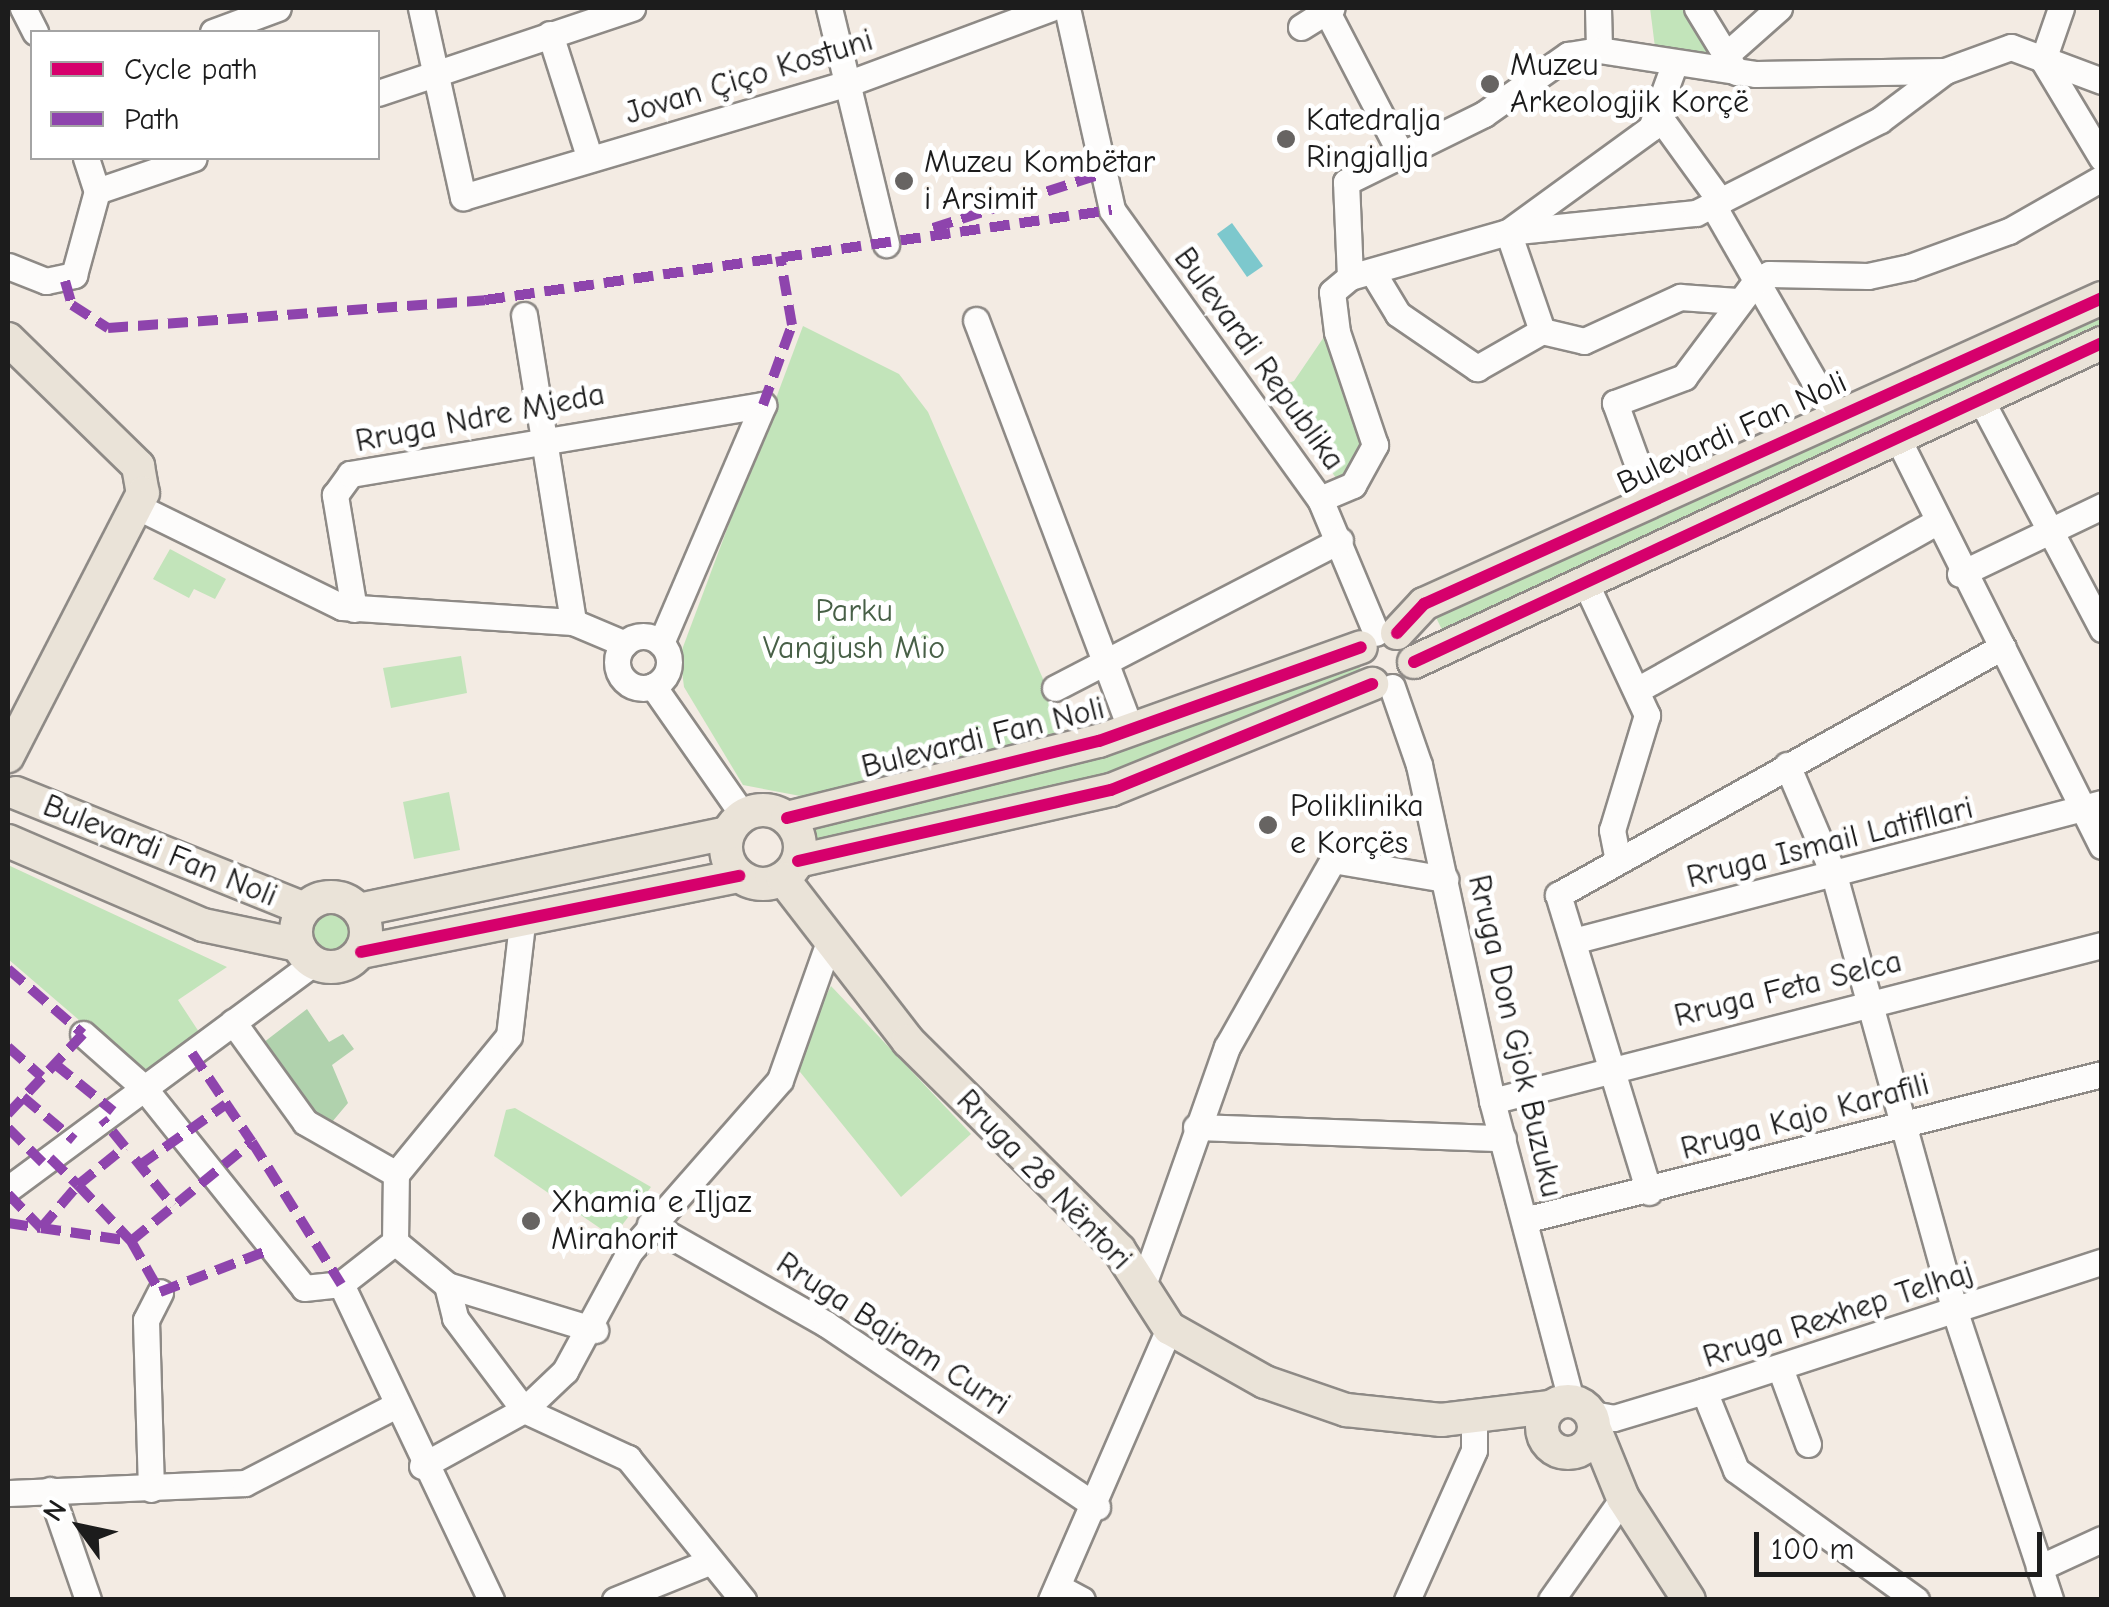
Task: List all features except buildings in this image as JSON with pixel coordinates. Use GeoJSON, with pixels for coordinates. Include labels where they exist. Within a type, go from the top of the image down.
{"type":"FeatureCollection","features":[{"type":"Feature","properties":{"kind":"main road","name":"Bulevardi Fan Noli"},"geometry":{"type":"LineString","coordinates":[[787,818],[1131,730],[1378,638],[1424,604],[2102,298]]}},
{"type":"Feature","properties":{"kind":"main road"},"geometry":{"type":"LineString","coordinates":[[8,339],[138,466],[140,508],[8,756]]}},
{"type":"Feature","properties":{"kind":"main road"},"geometry":{"type":"LineString","coordinates":[[790,870],[799,838],[787,818],[766,810],[736,824],[726,856],[739,876],[760,884],[790,870],[1112,790],[1382,685],[1414,662],[1982,402],[2102,343]]}},
{"type":"Feature","properties":{"kind":"main road"},"geometry":{"type":"LineString","coordinates":[[1382,685],[1359,667],[1378,638],[1414,662]]}},
{"type":"Feature","properties":{"kind":"main road","name":"Bulevardi Fan Noli"},"geometry":{"type":"LineString","coordinates":[[12,786],[304,908],[332,896],[359,910],[736,824]]}},
{"type":"Feature","properties":{"kind":"main road"},"geometry":{"type":"LineString","coordinates":[[8,833],[12,786]]}},
{"type":"Feature","properties":{"kind":"main road","name":"Bulevardi Fan Noli"},"geometry":{"type":"LineString","coordinates":[[8,841],[204,925],[306,954],[334,968],[361,952],[522,924],[739,876]]}},
{"type":"Feature","properties":{"kind":"main road","name":"Rruga 28 Nëntori"},"geometry":{"type":"LineString","coordinates":[[790,870],[829,942],[908,1041],[1119,1250],[1170,1328],[1304,1398],[1390,1416],[1474,1418],[1577,1412],[1623,1498],[1689,1600]]}},
{"type":"Feature","properties":{"kind":"main road","name":"Bulevardi Fan Noli"},"geometry":{"type":"LineString","coordinates":[[304,908],[306,954]]}},
{"type":"Feature","properties":{"kind":"main road"},"geometry":{"type":"LineString","coordinates":[[359,910],[361,952]]}},
{"type":"Feature","properties":{"kind":"main road"},"geometry":{"type":"LineString","coordinates":[[1556,1449],[1577,1412]]}},
{"type":"Feature","properties":{"kind":"main road"},"geometry":{"type":"LineString","coordinates":[[1556,1449],[1591,1441],[1577,1412]]}},
{"type":"Feature","properties":{"kind":"main road","name":"Rruga 28 Nëntori"},"geometry":{"type":"LineString","coordinates":[[1474,1418],[1556,1449],[1623,1498]]}},
{"type":"Feature","properties":{"kind":"street"},"geometry":{"type":"LineString","coordinates":[[23,8],[35,30]]}},
{"type":"Feature","properties":{"kind":"street"},"geometry":{"type":"LineString","coordinates":[[219,30],[278,8]]}},
{"type":"Feature","properties":{"kind":"street"},"geometry":{"type":"LineString","coordinates":[[421,8],[439,72]]}},
{"type":"Feature","properties":{"kind":"street"},"geometry":{"type":"LineString","coordinates":[[380,92],[632,8]]}},
{"type":"Feature","properties":{"kind":"street"},"geometry":{"type":"LineString","coordinates":[[829,8],[852,82],[886,244]]}},
{"type":"Feature","properties":{"kind":"street","name":"Jovan Çiço Kostuni"},"geometry":{"type":"LineString","coordinates":[[439,72],[463,196],[852,82],[1051,8]]}},
{"type":"Feature","properties":{"kind":"street","name":"Bulevardi Republika"},"geometry":{"type":"LineString","coordinates":[[1067,8],[1112,210],[1320,499],[1378,638]]}},
{"type":"Feature","properties":{"kind":"street"},"geometry":{"type":"LineString","coordinates":[[1598,8],[1600,50]]}},
{"type":"Feature","properties":{"kind":"street"},"geometry":{"type":"LineString","coordinates":[[1697,8],[1731,64]]}},
{"type":"Feature","properties":{"kind":"street"},"geometry":{"type":"LineString","coordinates":[[1731,64],[1779,8]]}},
{"type":"Feature","properties":{"kind":"street"},"geometry":{"type":"LineString","coordinates":[[2043,60],[2061,8]]}},
{"type":"Feature","properties":{"kind":"street"},"geometry":{"type":"LineString","coordinates":[[1301,28],[1328,9],[1403,158]]}},
{"type":"Feature","properties":{"kind":"street"},"geometry":{"type":"LineString","coordinates":[[550,34],[590,159]]}},
{"type":"Feature","properties":{"kind":"street"},"geometry":{"type":"LineString","coordinates":[[1320,499],[1353,485],[1376,445],[1337,332],[1332,292],[1363,276],[1508,232],[1717,204],[1880,120],[1946,71],[2011,47],[2102,81]]}},
{"type":"Feature","properties":{"kind":"street"},"geometry":{"type":"LineString","coordinates":[[1746,292],[1680,297],[1584,341],[1542,331],[1477,368],[1398,314],[1363,276],[1341,191],[1403,158],[1568,54],[1600,50],[1672,68],[1731,64],[1946,71]]}},
{"type":"Feature","properties":{"kind":"street"},"geometry":{"type":"LineString","coordinates":[[2043,60],[2102,158]]}},
{"type":"Feature","properties":{"kind":"street"},"geometry":{"type":"LineString","coordinates":[[1508,232],[1622,156],[1658,115],[1672,68]]}},
{"type":"Feature","properties":{"kind":"street"},"geometry":{"type":"LineString","coordinates":[[1658,115],[1717,204],[1746,292],[1834,416]]}},
{"type":"Feature","properties":{"kind":"street"},"geometry":{"type":"LineString","coordinates":[[8,266],[46,281],[74,275],[97,191],[87,160]]}},
{"type":"Feature","properties":{"kind":"street"},"geometry":{"type":"LineString","coordinates":[[97,191],[188,160]]}},
{"type":"Feature","properties":{"kind":"street"},"geometry":{"type":"LineString","coordinates":[[1642,476],[1615,403],[1684,377],[1746,292],[1769,274],[1868,276],[1910,267],[2009,231],[2102,178]]}},
{"type":"Feature","properties":{"kind":"street"},"geometry":{"type":"LineString","coordinates":[[1508,232],[1542,331]]}},
{"type":"Feature","properties":{"kind":"street"},"geometry":{"type":"LineString","coordinates":[[524,315],[540,440],[573,622]]}},
{"type":"Feature","properties":{"kind":"street"},"geometry":{"type":"LineString","coordinates":[[976,320],[1110,665],[1131,730]]}},
{"type":"Feature","properties":{"kind":"street"},"geometry":{"type":"LineString","coordinates":[[1982,402],[2102,629]]}},
{"type":"Feature","properties":{"kind":"street","name":"Rruga Ndre Mjeda"},"geometry":{"type":"LineString","coordinates":[[354,610],[335,495],[342,479],[629,423],[763,405],[660,643]]}},
{"type":"Feature","properties":{"kind":"street"},"geometry":{"type":"LineString","coordinates":[[1898,439],[1960,574],[2093,808],[2102,846]]}},
{"type":"Feature","properties":{"kind":"street"},"geometry":{"type":"LineString","coordinates":[[1960,574],[2102,506]]}},
{"type":"Feature","properties":{"kind":"street"},"geometry":{"type":"LineString","coordinates":[[140,508],[354,610],[573,622],[625,644],[660,643],[669,666],[653,686]]}},
{"type":"Feature","properties":{"kind":"street"},"geometry":{"type":"LineString","coordinates":[[1636,690],[1938,521]]}},
{"type":"Feature","properties":{"kind":"street"},"geometry":{"type":"LineString","coordinates":[[1054,688],[1110,665],[1340,540]]}},
{"type":"Feature","properties":{"kind":"street"},"geometry":{"type":"LineString","coordinates":[[1585,582],[1636,690],[1646,724],[1612,830],[1618,860]]}},
{"type":"Feature","properties":{"kind":"street"},"geometry":{"type":"LineString","coordinates":[[625,644],[624,680],[653,686],[736,824]]}},
{"type":"Feature","properties":{"kind":"street"},"geometry":{"type":"LineString","coordinates":[[1649,1192],[1616,1070],[1558,894],[2002,646]]}},
{"type":"Feature","properties":{"kind":"street","name":"Rruga Don Gjok Buzuku"},"geometry":{"type":"LineString","coordinates":[[1382,685],[1445,879],[1492,1101],[1577,1412]]}},
{"type":"Feature","properties":{"kind":"street"},"geometry":{"type":"LineString","coordinates":[[1787,765],[1834,875],[1955,1312],[2050,1600]]}},
{"type":"Feature","properties":{"kind":"street","name":"Rruga Ismail Latifllari"},"geometry":{"type":"LineString","coordinates":[[1573,941],[2093,808]]}},
{"type":"Feature","properties":{"kind":"street"},"geometry":{"type":"LineString","coordinates":[[1142,1288],[1227,1047],[1333,860],[1445,879]]}},
{"type":"Feature","properties":{"kind":"street"},"geometry":{"type":"LineString","coordinates":[[395,1242],[396,1174],[509,1036],[522,924]]}},
{"type":"Feature","properties":{"kind":"street"},"geometry":{"type":"LineString","coordinates":[[422,1466],[524,1410],[595,1330],[650,1224],[780,1080],[829,942]]}},
{"type":"Feature","properties":{"kind":"street","name":"Rruga Feta Selca"},"geometry":{"type":"LineString","coordinates":[[1492,1101],[2102,945]]}},
{"type":"Feature","properties":{"kind":"street"},"geometry":{"type":"LineString","coordinates":[[8,1189],[234,1022],[306,954]]}},
{"type":"Feature","properties":{"kind":"street"},"geometry":{"type":"LineString","coordinates":[[234,1022],[305,1122],[396,1174]]}},
{"type":"Feature","properties":{"kind":"street"},"geometry":{"type":"LineString","coordinates":[[82,1034],[144,1088],[266,1251],[304,1288],[341,1284],[395,1242]]}},
{"type":"Feature","properties":{"kind":"street","name":"Rruga Kajo Karafili"},"geometry":{"type":"LineString","coordinates":[[1524,1220],[1649,1192],[2102,1074]]}},
{"type":"Feature","properties":{"kind":"street"},"geometry":{"type":"LineString","coordinates":[[1196,1127],[1503,1138]]}},
{"type":"Feature","properties":{"kind":"street","name":"Rruga Bajram Curri"},"geometry":{"type":"LineString","coordinates":[[650,1224],[826,1324],[1096,1507]]}},
{"type":"Feature","properties":{"kind":"street"},"geometry":{"type":"LineString","coordinates":[[395,1242],[448,1285],[595,1330]]}},
{"type":"Feature","properties":{"kind":"street","name":"Rruga Rexhep Telhaj"},"geometry":{"type":"LineString","coordinates":[[1577,1412],[1614,1418],[2102,1262]]}},
{"type":"Feature","properties":{"kind":"street"},"geometry":{"type":"LineString","coordinates":[[341,1284],[422,1466],[491,1600]]}},
{"type":"Feature","properties":{"kind":"street"},"geometry":{"type":"LineString","coordinates":[[448,1285],[455,1318],[524,1410],[628,1458],[738,1593],[765,1600]]}},
{"type":"Feature","properties":{"kind":"street"},"geometry":{"type":"LineString","coordinates":[[151,1489],[146,1320],[160,1292]]}},
{"type":"Feature","properties":{"kind":"street"},"geometry":{"type":"LineString","coordinates":[[1082,1600],[1054,1593],[1096,1507],[1170,1328]]}},
{"type":"Feature","properties":{"kind":"street"},"geometry":{"type":"LineString","coordinates":[[1780,1368],[1808,1444]]}},
{"type":"Feature","properties":{"kind":"street"},"geometry":{"type":"LineString","coordinates":[[1704,1391],[1736,1470],[1916,1600]]}},
{"type":"Feature","properties":{"kind":"street"},"geometry":{"type":"LineString","coordinates":[[8,1493],[245,1483],[396,1404]]}},
{"type":"Feature","properties":{"kind":"street"},"geometry":{"type":"LineString","coordinates":[[1407,1600],[1474,1450],[1474,1418]]}},
{"type":"Feature","properties":{"kind":"street"},"geometry":{"type":"LineString","coordinates":[[50,1490],[88,1600]]}},
{"type":"Feature","properties":{"kind":"street"},"geometry":{"type":"LineString","coordinates":[[1550,1600],[1623,1498]]}},
{"type":"Feature","properties":{"kind":"street"},"geometry":{"type":"LineString","coordinates":[[2039,1568],[2102,1539]]}},
{"type":"Feature","properties":{"kind":"street"},"geometry":{"type":"LineString","coordinates":[[615,1600],[709,1562]]}},
{"type":"Feature","properties":{"kind":"green space"},"geometry":{"type":"Polygon","coordinates":[[[1650,8],[1686,8],[1714,55],[1656,55],[1650,8]]]}},
{"type":"Feature","properties":{"kind":"green space"},"geometry":{"type":"Polygon","coordinates":[[[2101,304],[2101,338],[1446,638],[1431,607],[2101,304]]]}},
{"type":"Feature","properties":{"kind":"green space","name":"Parku Vangjush Mio"},"geometry":{"type":"Polygon","coordinates":[[[803,326],[899,374],[928,412],[1068,737],[811,798],[743,785],[684,687],[680,655],[803,326]]]}},
{"type":"Feature","properties":{"kind":"green space"},"geometry":{"type":"Polygon","coordinates":[[[1328,331],[1366,455],[1341,485],[1272,388],[1294,381],[1328,331]]]}},
{"type":"Feature","properties":{"kind":"green space"},"geometry":{"type":"Polygon","coordinates":[[[170,549],[226,579],[215,599],[194,589],[189,598],[153,579],[170,549]]]}},
{"type":"Feature","properties":{"kind":"green space"},"geometry":{"type":"Polygon","coordinates":[[[1354,652],[1366,683],[1163,769],[803,857],[794,820],[1354,652]]]}},
{"type":"Feature","properties":{"kind":"green space"},"geometry":{"type":"Polygon","coordinates":[[[461,656],[467,693],[391,708],[383,668],[461,656]]]}},
{"type":"Feature","properties":{"kind":"green space"},"geometry":{"type":"Polygon","coordinates":[[[449,792],[460,850],[414,859],[403,802],[449,792]]]}},
{"type":"Feature","properties":{"kind":"green space"},"geometry":{"type":"Polygon","coordinates":[[[8,865],[227,967],[178,1000],[199,1032],[143,1075],[8,959],[8,865]]]}},
{"type":"Feature","properties":{"kind":"green space"},"geometry":{"type":"Polygon","coordinates":[[[330,911],[344,917],[350,931],[344,945],[330,951],[316,945],[310,931],[316,917],[330,911]]]}},
{"type":"Feature","properties":{"kind":"green space"},"geometry":{"type":"Polygon","coordinates":[[[831,986],[971,1134],[901,1197],[792,1062],[831,986]]]}},
{"type":"Feature","properties":{"kind":"green space"},"geometry":{"type":"Polygon","coordinates":[[[307,1009],[329,1042],[343,1034],[354,1049],[332,1065],[348,1103],[327,1128],[306,1116],[259,1046],[307,1009]]]}},
{"type":"Feature","properties":{"kind":"green space"},"geometry":{"type":"Polygon","coordinates":[[[515,1108],[651,1187],[613,1237],[494,1156],[506,1110],[515,1108]]]}},
{"type":"Feature","properties":{"kind":"water"},"geometry":{"type":"Polygon","coordinates":[[[1232,223],[1263,266],[1247,277],[1217,234],[1232,223]]]}},
{"type":"Feature","properties":{"kind":"marked path"},"geometry":{"type":"LineString","coordinates":[[933,228],[1101,174]]}},
{"type":"Feature","properties":{"kind":"marked path"},"geometry":{"type":"LineString","coordinates":[[65,281],[72,305],[108,328],[485,300],[1112,210]]}},
{"type":"Feature","properties":{"kind":"marked path"},"geometry":{"type":"LineString","coordinates":[[763,405],[792,325],[780,256]]}},
{"type":"Feature","properties":{"kind":"marked path"},"geometry":{"type":"LineString","coordinates":[[8,969],[83,1034],[8,1114]]}},
{"type":"Feature","properties":{"kind":"marked path"},"geometry":{"type":"LineString","coordinates":[[8,1047],[42,1077]]}},
{"type":"Feature","properties":{"kind":"marked path"},"geometry":{"type":"LineString","coordinates":[[192,1053],[252,1142]]}},
{"type":"Feature","properties":{"kind":"marked path"},"geometry":{"type":"LineString","coordinates":[[55,1064],[113,1111]]}},
{"type":"Feature","properties":{"kind":"marked path"},"geometry":{"type":"LineString","coordinates":[[23,1097],[74,1140]]}},
{"type":"Feature","properties":{"kind":"marked path"},"geometry":{"type":"LineString","coordinates":[[140,1165],[226,1104]]}},
{"type":"Feature","properties":{"kind":"marked path"},"geometry":{"type":"LineString","coordinates":[[50,1158],[78,1185],[125,1147],[102,1119]]}},
{"type":"Feature","properties":{"kind":"marked path"},"geometry":{"type":"LineString","coordinates":[[8,1128],[43,1163]]}},
{"type":"Feature","properties":{"kind":"marked path"},"geometry":{"type":"LineString","coordinates":[[8,1223],[41,1228],[78,1185],[131,1241],[252,1142],[341,1284]]}},
{"type":"Feature","properties":{"kind":"marked path"},"geometry":{"type":"LineString","coordinates":[[135,1159],[173,1206]]}},
{"type":"Feature","properties":{"kind":"marked path"},"geometry":{"type":"LineString","coordinates":[[8,1194],[41,1228],[131,1241],[160,1292],[267,1251]]}},
{"type":"Feature","properties":{"kind":"cycle path"},"geometry":{"type":"LineString","coordinates":[[1397,633],[1424,604],[2102,298]]}},
{"type":"Feature","properties":{"kind":"cycle path"},"geometry":{"type":"LineString","coordinates":[[1414,662],[2102,343]]}},
{"type":"Feature","properties":{"kind":"cycle path"},"geometry":{"type":"LineString","coordinates":[[787,818],[1099,741],[1361,647]]}},
{"type":"Feature","properties":{"kind":"cycle path"},"geometry":{"type":"LineString","coordinates":[[798,861],[1111,790],[1372,684]]}},
{"type":"Feature","properties":{"kind":"cycle path"},"geometry":{"type":"LineString","coordinates":[[361,952],[739,876]]}},
{"type":"Feature","properties":{"kind":"place","name":"Muzeu Arkeologjik Korçë"},"geometry":{"type":"Point","coordinates":[1490,84]}},
{"type":"Feature","properties":{"kind":"place","name":"Katedralja Ringjallja"},"geometry":{"type":"Point","coordinates":[1286,139]}},
{"type":"Feature","properties":{"kind":"place","name":"Muzeu Kombëtar i Arsimit"},"geometry":{"type":"Point","coordinates":[904,181]}},
{"type":"Feature","properties":{"kind":"place","name":"Poliklinika e Korçës"},"geometry":{"type":"Point","coordinates":[1268,825]}},
{"type":"Feature","properties":{"kind":"place","name":"Xhamia e Iljaz Mirahorit"},"geometry":{"type":"Point","coordinates":[531,1221]}}]}
